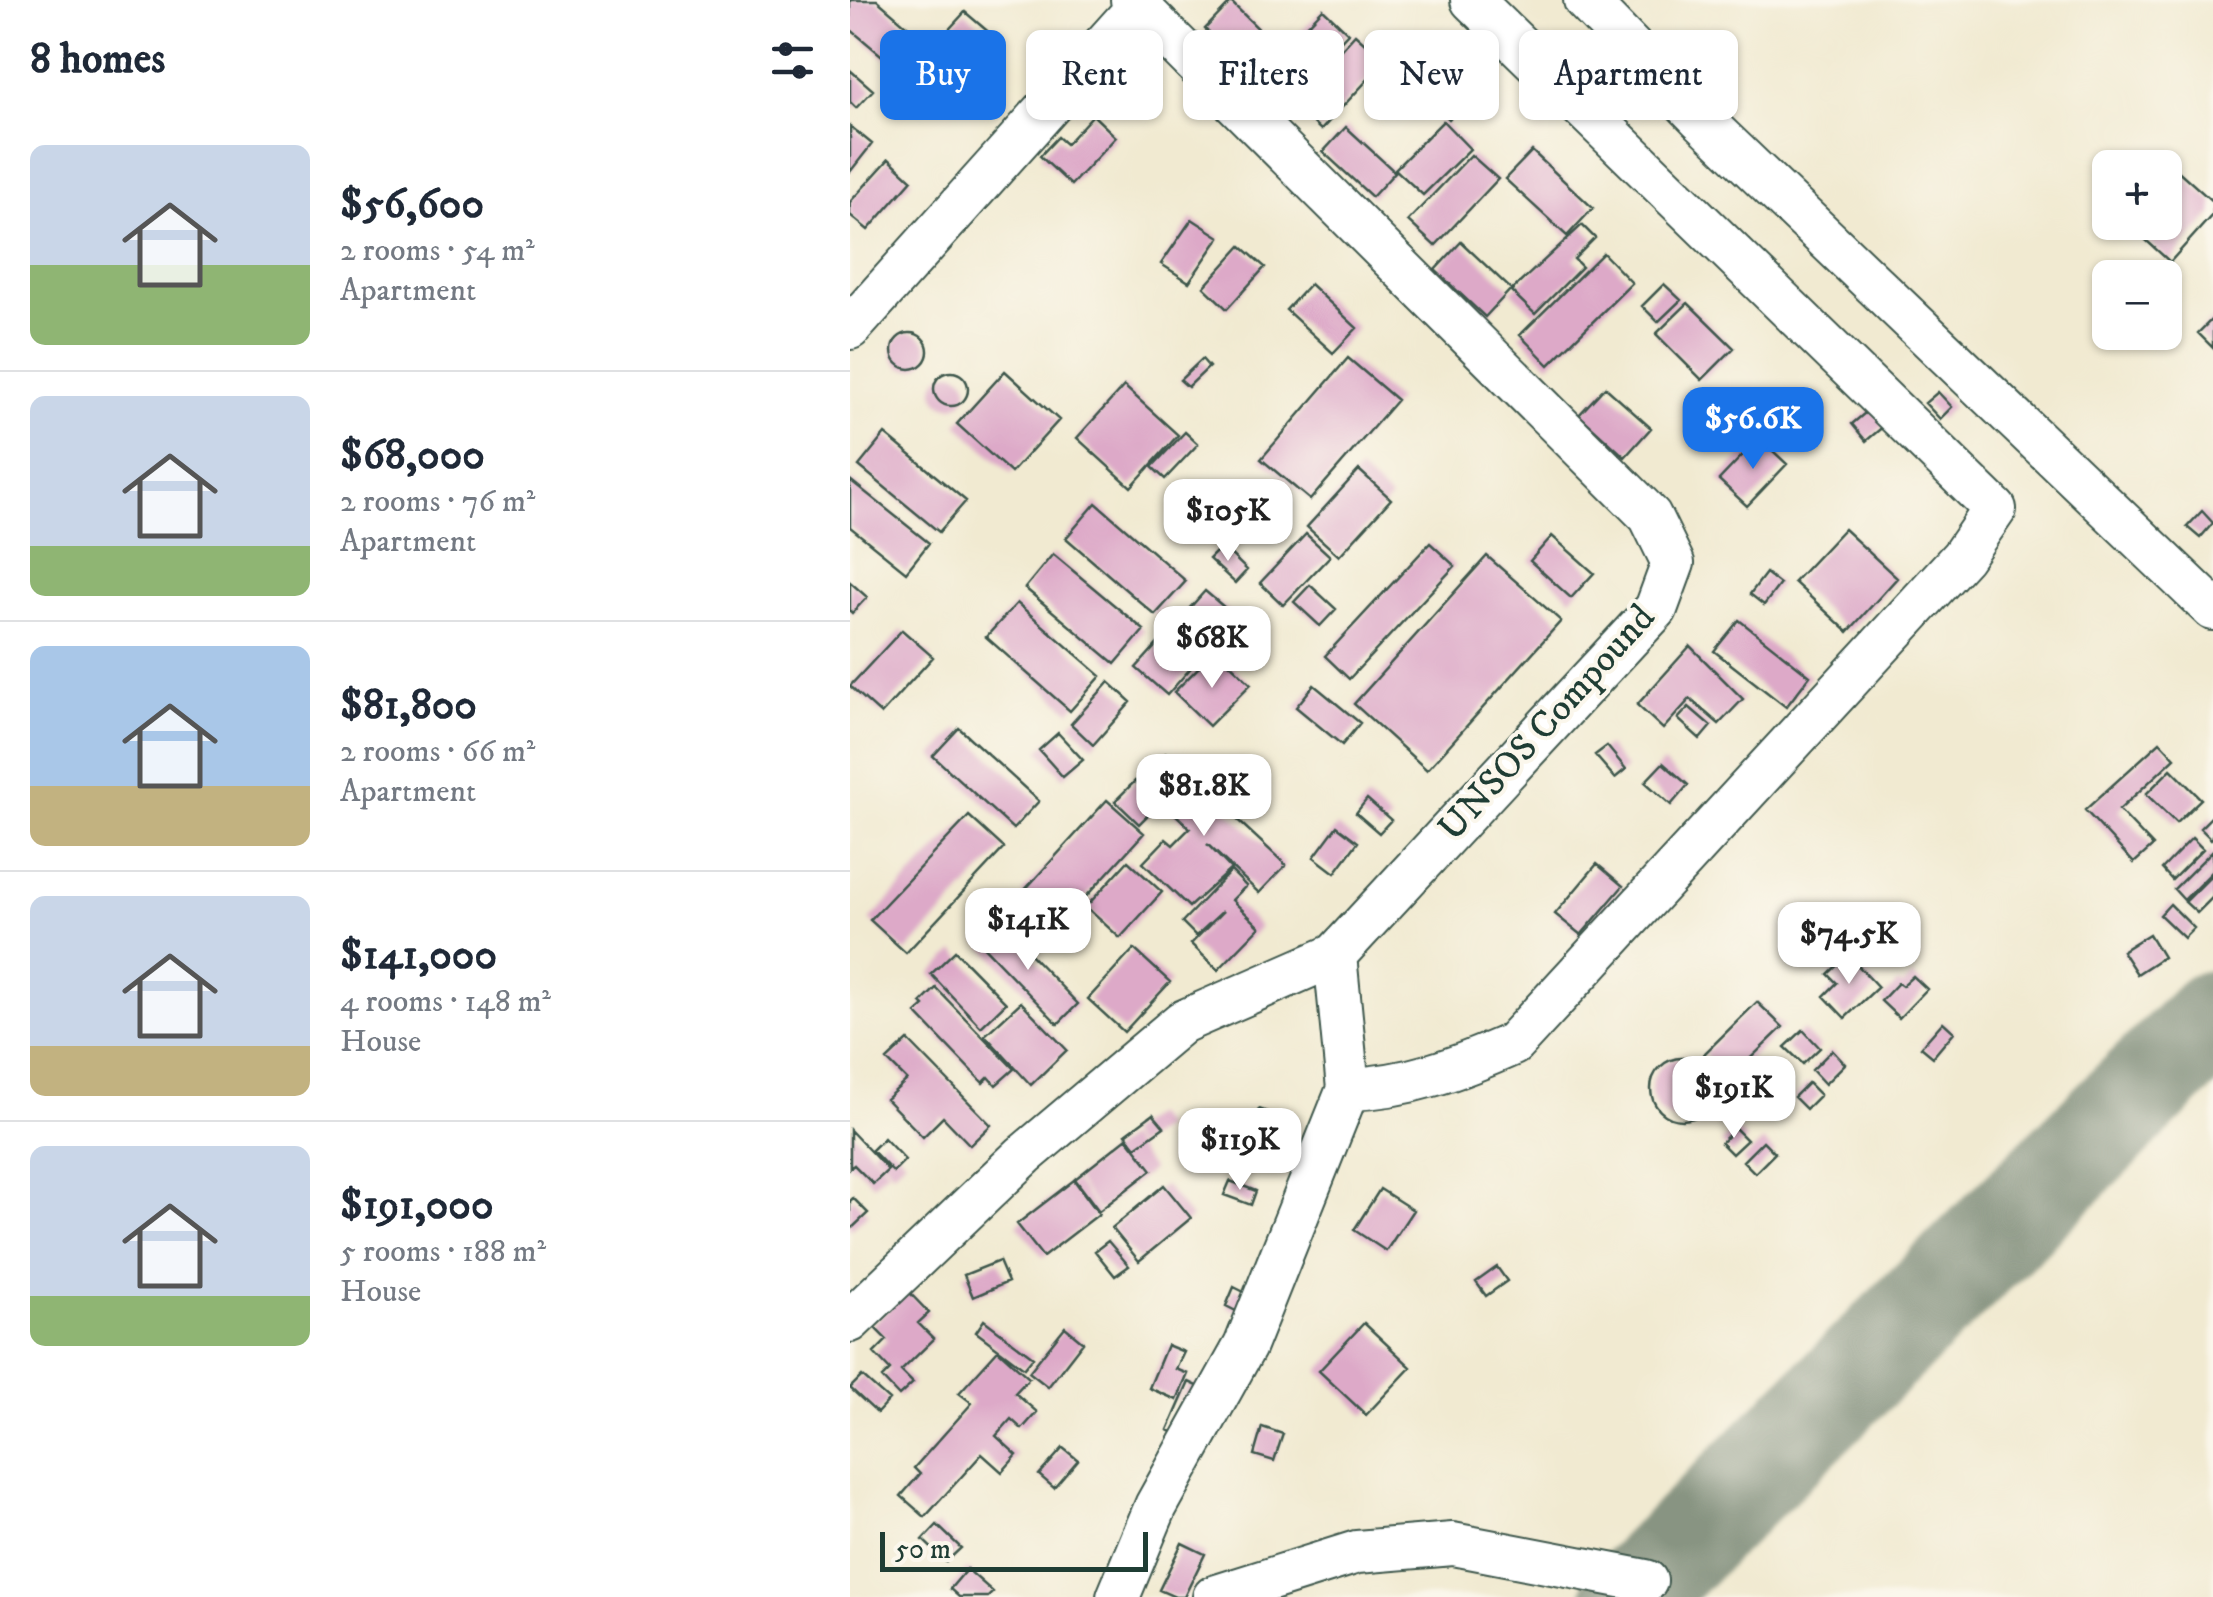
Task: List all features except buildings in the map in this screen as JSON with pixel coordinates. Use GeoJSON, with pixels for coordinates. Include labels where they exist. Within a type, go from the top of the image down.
{"type":"FeatureCollection","features":[{"type":"Feature","properties":{"kind":"lane"},"geometry":{"type":"LineString","coordinates":[[1348,1089],[1386,1088],[1456,1070],[1513,1044],[1962,557],[1995,509],[1472,0]]}},
{"type":"Feature","properties":{"kind":"lane"},"geometry":{"type":"LineString","coordinates":[[1584,0],[1700,118],[2213,609]]}},
{"type":"Feature","properties":{"kind":"lane"},"geometry":{"type":"LineString","coordinates":[[850,328],[1136,3]]}},
{"type":"Feature","properties":{"kind":"lane","name":"UNSOS Compound"},"geometry":{"type":"LineString","coordinates":[[850,1321],[1024,1155],[1182,1022],[1334,956],[1656,609],[1673,563],[1650,516],[1136,3]]}},
{"type":"Feature","properties":{"kind":"lane"},"geometry":{"type":"LineString","coordinates":[[1118,1597],[1156,1506],[1245,1346],[1348,1089],[1334,956]]}},
{"type":"Feature","properties":{"kind":"lane"},"geometry":{"type":"LineString","coordinates":[[1214,1597],[1357,1552],[1453,1544],[1646,1581]]}},
{"type":"Feature","properties":{"kind":"taxiway"},"geometry":{"type":"LineString","coordinates":[[1630,1597],[2213,1019]]}}]}
